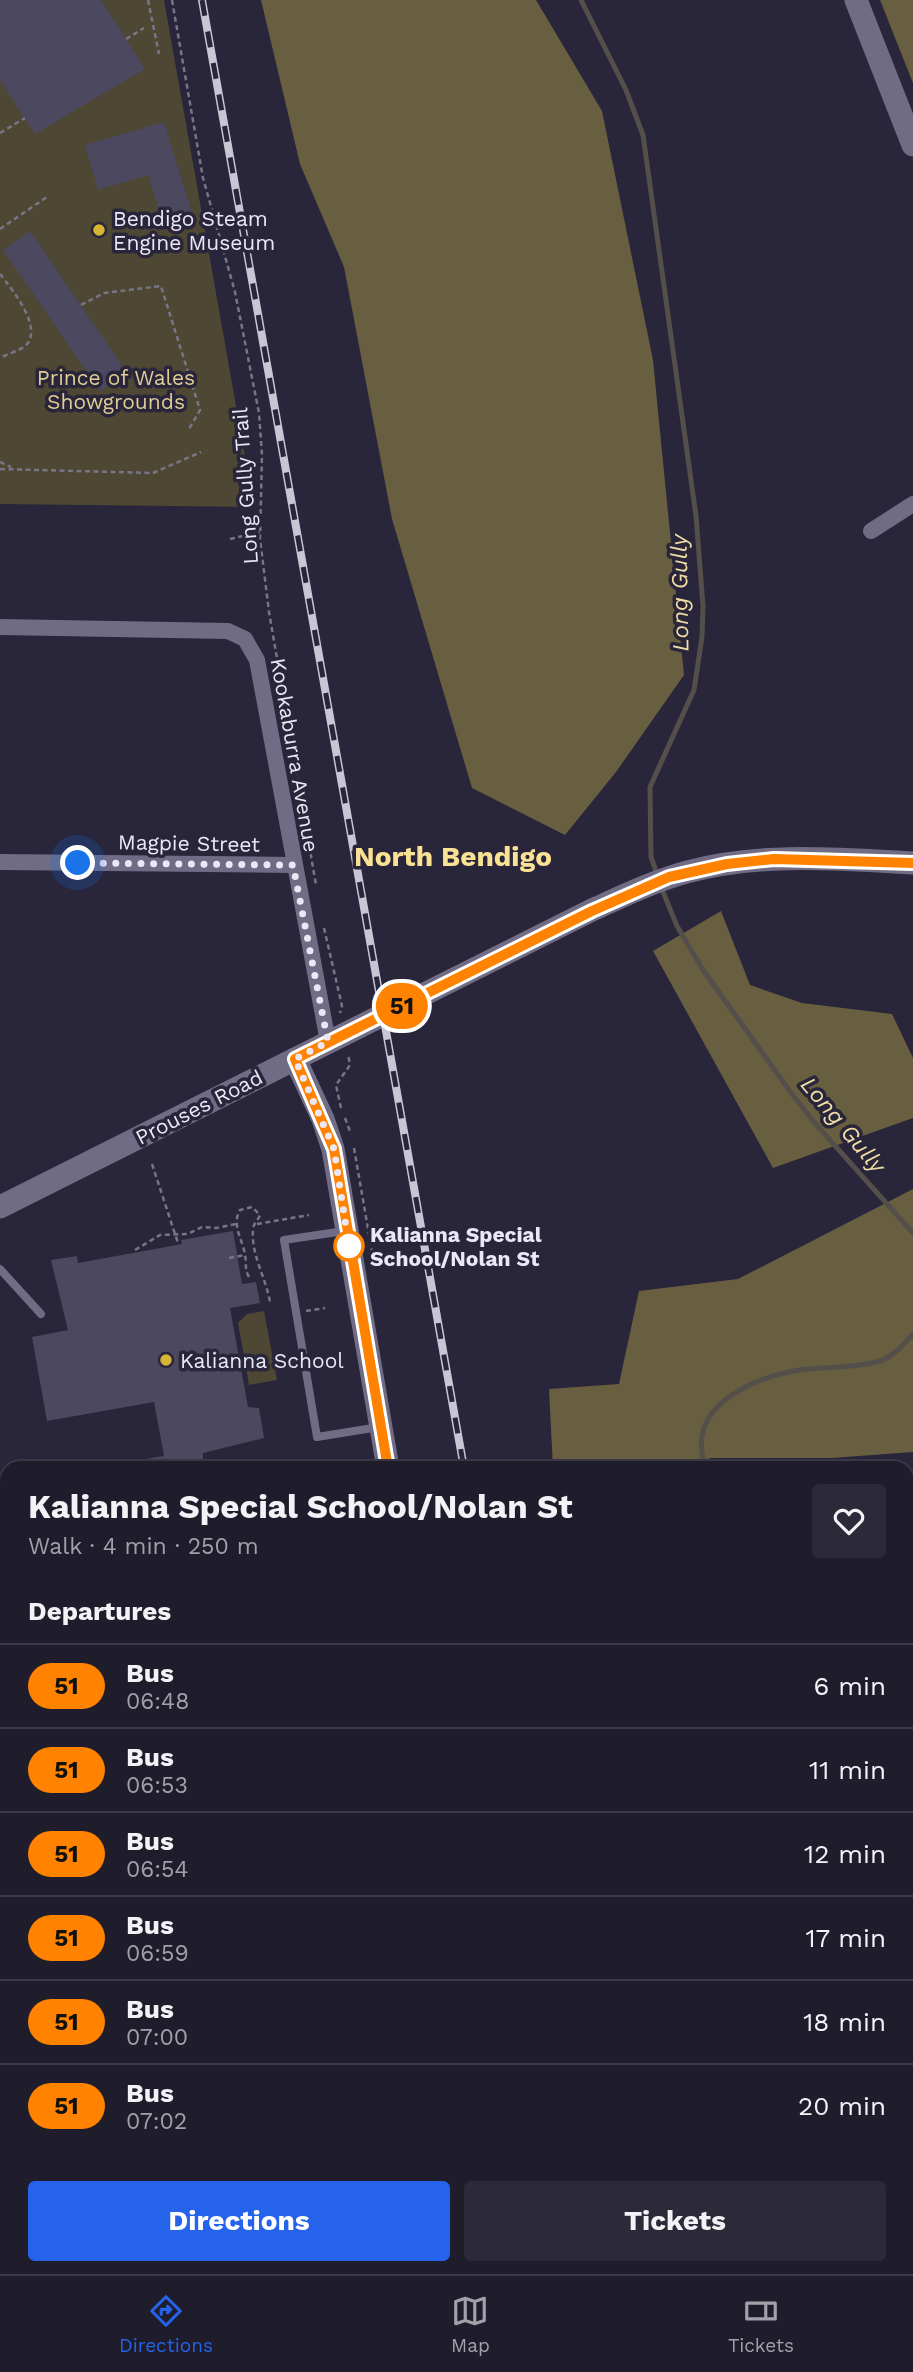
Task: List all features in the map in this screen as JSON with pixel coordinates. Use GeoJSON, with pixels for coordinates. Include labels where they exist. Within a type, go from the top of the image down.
{"type":"FeatureCollection","features":[{"type":"Feature","properties":{"kind":"street"},"geometry":{"type":"LineString","coordinates":[[856,0],[913,145]]}},
{"type":"Feature","properties":{"kind":"street"},"geometry":{"type":"LineString","coordinates":[[871,531],[913,504]]}},
{"type":"Feature","properties":{"kind":"street","name":"Kookaburra Avenue"},"geometry":{"type":"LineString","coordinates":[[0,627],[222,631],[245,639],[257,660],[328,1042]]}},
{"type":"Feature","properties":{"kind":"street","name":"Prouses Road"},"geometry":{"type":"LineString","coordinates":[[0,1207],[328,1042],[659,881],[727,864],[774,859],[913,863]]}},
{"type":"Feature","properties":{"kind":"street","name":"Magpie Street"},"geometry":{"type":"LineString","coordinates":[[0,862],[293,865]]}},
{"type":"Feature","properties":{"kind":"street"},"geometry":{"type":"LineString","coordinates":[[295,1059],[330,1136],[387,1461]]}},
{"type":"Feature","properties":{"kind":"lane"},"geometry":{"type":"LineString","coordinates":[[347,1230],[284,1240],[317,1437],[381,1427]]}},
{"type":"Feature","properties":{"kind":"lane"},"geometry":{"type":"LineString","coordinates":[[0,1269],[41,1314]]}},
{"type":"Feature","properties":{"kind":"path"},"geometry":{"type":"LineString","coordinates":[[148,0],[159,54]]}},
{"type":"Feature","properties":{"kind":"path","name":"Long Gully Trail"},"geometry":{"type":"LineString","coordinates":[[172,0],[203,178],[235,292],[259,412],[262,455],[260,532],[270,622],[317,888]]}},
{"type":"Feature","properties":{"kind":"path"},"geometry":{"type":"LineString","coordinates":[[126,39],[144,28]]}},
{"type":"Feature","properties":{"kind":"path"},"geometry":{"type":"LineString","coordinates":[[0,132],[25,118]]}},
{"type":"Feature","properties":{"kind":"path"},"geometry":{"type":"LineString","coordinates":[[0,229],[47,197]]}},
{"type":"Feature","properties":{"kind":"path"},"geometry":{"type":"LineString","coordinates":[[0,274],[19,299],[31,327],[30,339],[25,346],[0,358]]}},
{"type":"Feature","properties":{"kind":"path"},"geometry":{"type":"LineString","coordinates":[[81,305],[104,293],[161,286],[200,410],[190,429]]}},
{"type":"Feature","properties":{"kind":"path"},"geometry":{"type":"LineString","coordinates":[[0,469],[153,473],[201,452]]}},
{"type":"Feature","properties":{"kind":"path"},"geometry":{"type":"LineString","coordinates":[[0,462],[14,468]]}},
{"type":"Feature","properties":{"kind":"path"},"geometry":{"type":"LineString","coordinates":[[230,539],[260,532]]}},
{"type":"Feature","properties":{"kind":"path"},"geometry":{"type":"LineString","coordinates":[[321,921],[342,1006],[340,1012]]}},
{"type":"Feature","properties":{"kind":"path"},"geometry":{"type":"LineString","coordinates":[[152,1164],[178,1243]]}},
{"type":"Feature","properties":{"kind":"path"},"geometry":{"type":"LineString","coordinates":[[250,1278],[243,1265],[246,1255],[239,1241],[237,1212],[252,1207],[260,1215],[254,1224],[260,1273],[266,1280],[270,1301]]}},
{"type":"Feature","properties":{"kind":"path"},"geometry":{"type":"LineString","coordinates":[[254,1224],[309,1215]]}},
{"type":"Feature","properties":{"kind":"path"},"geometry":{"type":"LineString","coordinates":[[135,1250],[160,1235],[188,1234],[202,1227],[216,1228],[237,1224]]}},
{"type":"Feature","properties":{"kind":"path"},"geometry":{"type":"LineString","coordinates":[[229,1258],[246,1255]]}},
{"type":"Feature","properties":{"kind":"path"},"geometry":{"type":"LineString","coordinates":[[296,1313],[325,1308]]}},
{"type":"Feature","properties":{"kind":"green space","name":"Prince of Wales Showgrounds"},"geometry":{"type":"Polygon","coordinates":[[[0,0],[164,0],[254,507],[0,504],[0,0]]]}},
{"type":"Feature","properties":{"kind":"green space"},"geometry":{"type":"Polygon","coordinates":[[[264,1311],[277,1380],[249,1385],[238,1323],[247,1314],[264,1311]]]}},
{"type":"Feature","properties":{"kind":"shaded area"},"geometry":{"type":"Polygon","coordinates":[[[261,0],[536,0],[602,111],[653,360],[684,675],[616,772],[565,835],[472,788],[392,519],[344,267],[300,164],[261,0]]]}},
{"type":"Feature","properties":{"kind":"shaded area"},"geometry":{"type":"Polygon","coordinates":[[[880,0],[913,0],[913,83],[880,0]]]}},
{"type":"Feature","properties":{"kind":"shaded area"},"geometry":{"type":"Polygon","coordinates":[[[721,911],[750,985],[802,1003],[892,1014],[913,1058],[913,1118],[773,1168],[653,951],[721,911]]]}},
{"type":"Feature","properties":{"kind":"shaded area"},"geometry":{"type":"Polygon","coordinates":[[[913,1189],[913,1452],[832,1458],[553,1461],[549,1389],[619,1384],[639,1291],[738,1279],[913,1189]]]}},
{"type":"Feature","properties":{"kind":"building"},"geometry":{"type":"Polygon","coordinates":[[[0,0],[101,0],[145,69],[35,134],[0,80],[0,0]]]}},
{"type":"Feature","properties":{"kind":"building"},"geometry":{"type":"Polygon","coordinates":[[[164,122],[194,220],[165,229],[148,175],[98,190],[85,145],[164,122]]]}},
{"type":"Feature","properties":{"kind":"building"},"geometry":{"type":"Polygon","coordinates":[[[30,231],[127,373],[100,391],[3,250],[30,231]]]}},
{"type":"Feature","properties":{"kind":"building"},"geometry":{"type":"Polygon","coordinates":[[[233,1231],[242,1284],[256,1282],[260,1303],[230,1308],[248,1407],[259,1408],[264,1438],[203,1453],[203,1461],[133,1461],[164,1456],[154,1402],[47,1421],[32,1337],[68,1330],[51,1260],[77,1256],[78,1263],[182,1244],[181,1240],[233,1231]]]}},
{"type":"Feature","properties":{"kind":"waterway","name":"Long Gully"},"geometry":{"type":"LineString","coordinates":[[581,0],[626,90],[643,135],[696,516],[703,606],[702,637],[694,690],[650,787],[651,857],[657,874]]}},
{"type":"Feature","properties":{"kind":"waterway","name":"Long Gully"},"geometry":{"type":"LineString","coordinates":[[661,887],[677,926],[703,970],[792,1094],[913,1233]]}},
{"type":"Feature","properties":{"kind":"waterway","name":"Long Gully"},"geometry":{"type":"LineString","coordinates":[[704,1461],[701,1448],[704,1430],[711,1414],[739,1391],[756,1382],[793,1371],[880,1361],[894,1353],[913,1334]]}},
{"type":"Feature","properties":{"kind":"railway"},"geometry":{"type":"LineString","coordinates":[[202,0],[463,1461]]}},
{"type":"Feature","properties":{"kind":"bus line","name":"51"},"geometry":{"type":"LineString","coordinates":[[387,1461],[334,1149],[295,1059],[592,911],[669,877],[727,864],[774,859],[913,863]]}},
{"type":"Feature","properties":{"kind":"place","name":"Bendigo Steam Engine Museum"},"geometry":{"type":"Point","coordinates":[99,230]}},
{"type":"Feature","properties":{"kind":"place","name":"Kalianna Special School/Nolan St"},"geometry":{"type":"Point","coordinates":[349,1246]}},
{"type":"Feature","properties":{"kind":"place","name":"Kalianna School"},"geometry":{"type":"Point","coordinates":[166,1360]}},
{"type":"Feature","properties":{"kind":"district","name":"North Bendigo"},"geometry":{"type":"Point","coordinates":[453,856]}},
{"type":"Feature","properties":{"kind":"route"},"geometry":{"type":"LineString","coordinates":[[78,863],[293,865],[328,1042],[295,1059],[334,1149],[349,1246]]}}]}
